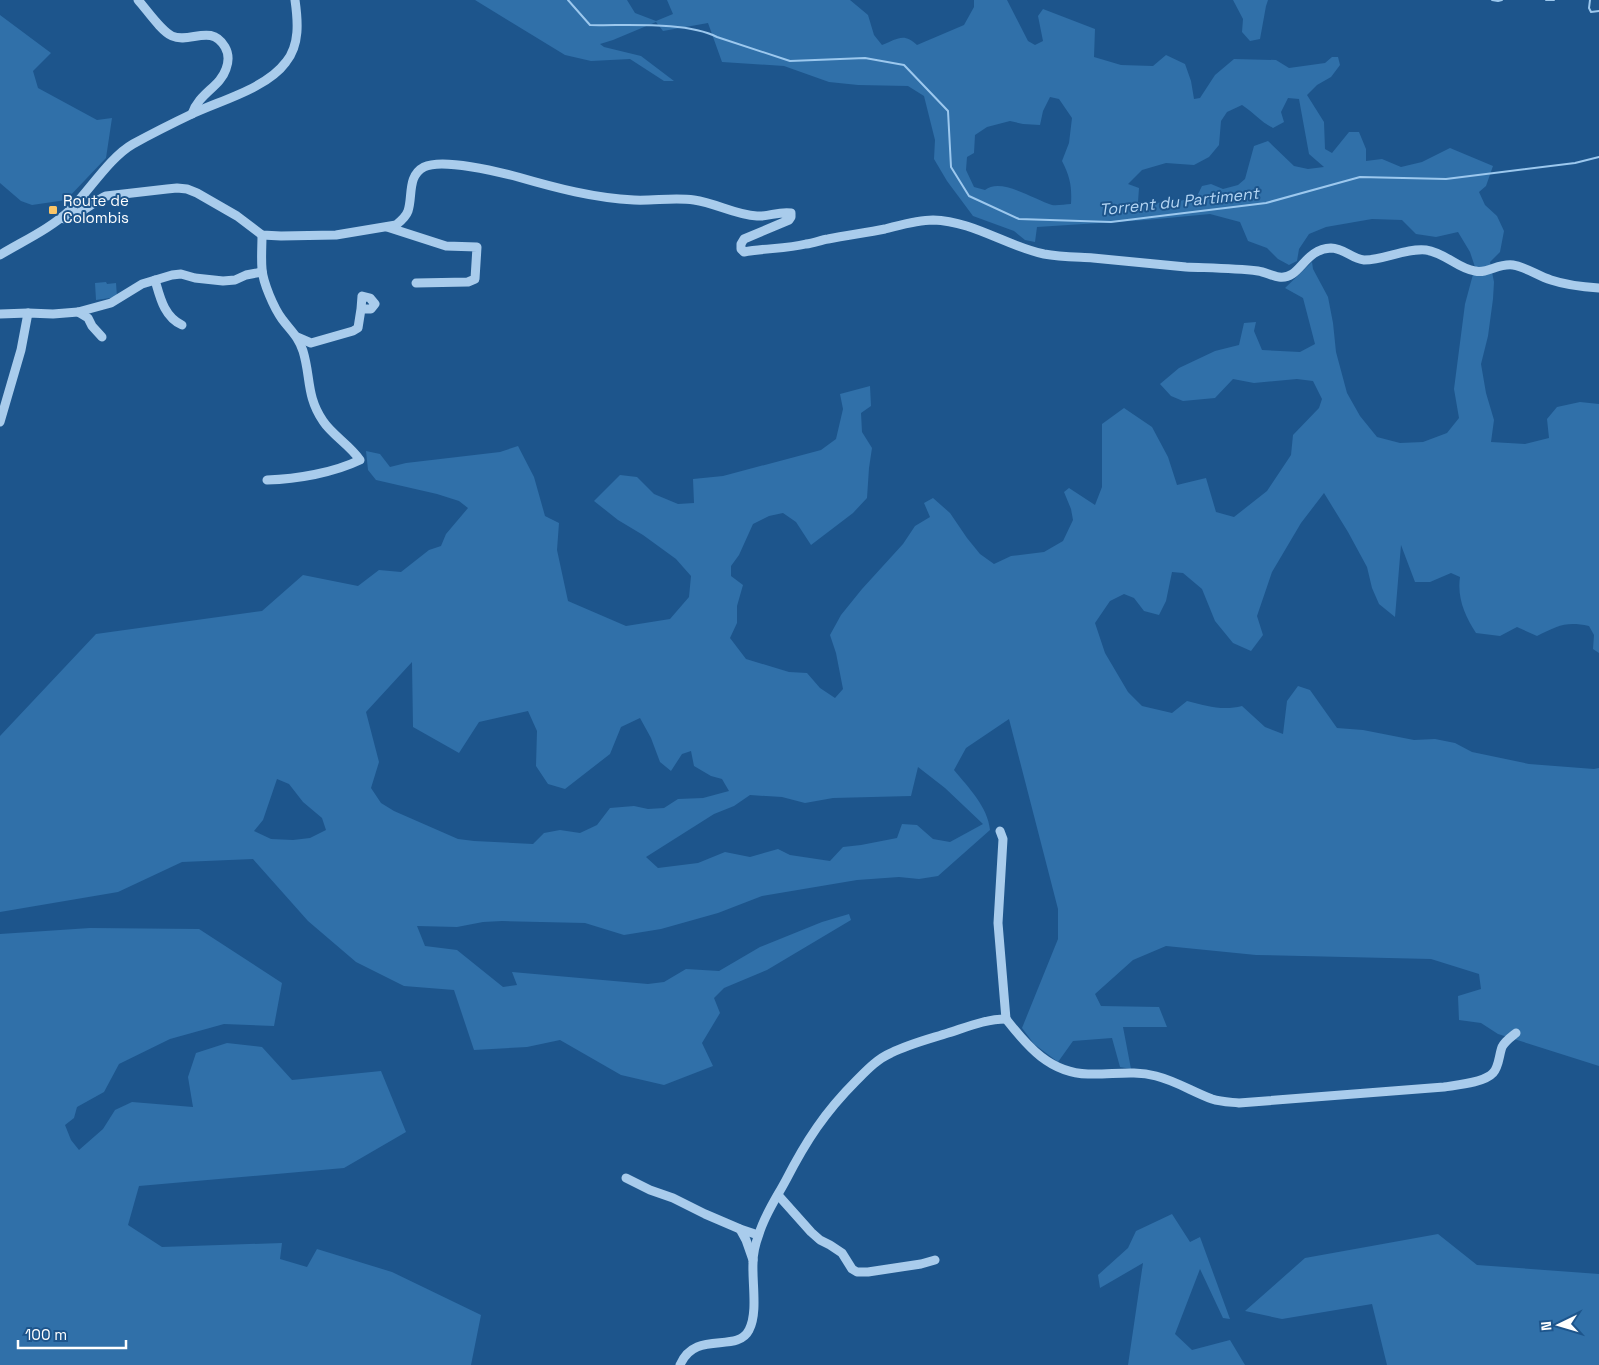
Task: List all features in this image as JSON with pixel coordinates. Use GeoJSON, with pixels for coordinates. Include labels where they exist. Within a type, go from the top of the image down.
{"type":"FeatureCollection","features":[{"type":"Feature","properties":{"kind":"street"},"geometry":{"type":"LineString","coordinates":[[138,0],[164,30],[173,36],[182,38],[209,35],[218,38],[228,53],[228,63],[225,72],[202,96],[192,114]]}},
{"type":"Feature","properties":{"kind":"street"},"geometry":{"type":"LineString","coordinates":[[0,255],[60,218],[79,201],[105,170],[130,145],[192,114],[256,86],[286,63],[295,44],[297,18],[295,0]]}},
{"type":"Feature","properties":{"kind":"street"},"geometry":{"type":"LineString","coordinates":[[60,218],[63,220],[70,219],[106,196],[178,188],[207,198],[237,216],[262,235],[336,235],[396,225],[403,220],[408,212],[413,179],[426,166],[435,164],[498,172],[554,188],[594,196],[635,200],[693,200],[712,203],[745,215],[759,217],[785,212],[790,213],[791,217],[789,220],[744,239],[741,244],[741,249],[744,252],[804,245],[911,222],[936,220],[976,229],[1014,246],[1047,254],[1188,267],[1260,271],[1279,277],[1287,277],[1293,275],[1309,256],[1325,249],[1333,248],[1367,260],[1401,252],[1426,250],[1445,256],[1468,270],[1477,272],[1483,272],[1498,266],[1516,266],[1560,283],[1599,288]]}},
{"type":"Feature","properties":{"kind":"street"},"geometry":{"type":"LineString","coordinates":[[387,227],[446,246],[477,247],[475,279],[459,282],[416,283]]}},
{"type":"Feature","properties":{"kind":"street"},"geometry":{"type":"LineString","coordinates":[[262,235],[262,272],[274,305],[282,319],[297,337],[306,361],[311,396],[318,413],[324,424],[349,446],[360,460],[338,468],[289,480],[267,480]]}},
{"type":"Feature","properties":{"kind":"street"},"geometry":{"type":"LineString","coordinates":[[0,314],[78,312],[111,303],[142,284],[172,275],[181,274],[223,281],[235,280],[246,274],[262,272]]}},
{"type":"Feature","properties":{"kind":"street"},"geometry":{"type":"LineString","coordinates":[[155,280],[164,306],[173,320],[182,325]]}},
{"type":"Feature","properties":{"kind":"street"},"geometry":{"type":"LineString","coordinates":[[297,337],[311,343],[353,331],[358,328],[360,310]]}},
{"type":"Feature","properties":{"kind":"street"},"geometry":{"type":"LineString","coordinates":[[78,312],[88,318],[92,326],[102,337]]}},
{"type":"Feature","properties":{"kind":"street"},"geometry":{"type":"LineString","coordinates":[[0,422],[21,350],[28,313]]}},
{"type":"Feature","properties":{"kind":"street"},"geometry":{"type":"LineString","coordinates":[[1000,831],[1004,840],[998,923],[1006,1019],[1015,1031],[1047,1062],[1060,1070],[1088,1074],[1118,1072],[1145,1074],[1169,1080],[1213,1099],[1238,1103],[1444,1087],[1463,1084],[1493,1074],[1503,1045],[1516,1033]]}},
{"type":"Feature","properties":{"kind":"street"},"geometry":{"type":"LineString","coordinates":[[680,1365],[682,1358],[699,1345],[738,1340],[744,1338],[748,1332],[752,1325],[753,1312],[752,1260],[762,1223],[813,1132],[836,1102],[875,1063],[890,1053],[989,1020],[1006,1019]]}},
{"type":"Feature","properties":{"kind":"street"},"geometry":{"type":"LineString","coordinates":[[626,1178],[650,1190],[674,1198],[705,1214],[758,1235]]}},
{"type":"Feature","properties":{"kind":"street"},"geometry":{"type":"LineString","coordinates":[[778,1195],[811,1232],[820,1240],[842,1253],[856,1272],[921,1264],[935,1260]]}},
{"type":"Feature","properties":{"kind":"street"},"geometry":{"type":"LineString","coordinates":[[740,1229],[746,1240],[752,1260]]}},
{"type":"Feature","properties":{"kind":"shaded area"},"geometry":{"type":"Polygon","coordinates":[[[475,0],[627,0],[635,13],[656,21],[673,14],[667,0],[850,0],[868,15],[874,35],[882,45],[904,38],[917,45],[964,25],[974,7],[974,0],[1007,0],[1028,41],[1035,45],[1043,41],[1038,16],[1043,9],[1095,29],[1094,57],[1121,65],[1153,66],[1166,55],[1185,64],[1191,81],[1194,99],[1200,98],[1215,75],[1234,59],[1276,60],[1289,68],[1325,63],[1332,57],[1338,57],[1340,65],[1331,77],[1317,85],[1307,95],[1324,122],[1325,149],[1332,153],[1349,132],[1359,132],[1366,149],[1366,161],[1382,159],[1401,167],[1422,162],[1450,148],[1493,166],[1486,186],[1479,192],[1485,205],[1497,216],[1504,231],[1500,252],[1490,262],[1494,282],[1493,299],[1488,336],[1481,364],[1486,393],[1494,420],[1491,442],[1525,444],[1549,438],[1547,419],[1557,407],[1580,402],[1599,404],[1599,653],[1593,649],[1594,635],[1589,626],[1562,625],[1537,636],[1517,627],[1500,636],[1476,633],[1468,620],[1461,599],[1460,577],[1451,573],[1430,582],[1415,582],[1401,545],[1395,617],[1379,604],[1372,588],[1367,567],[1324,493],[1301,523],[1272,572],[1257,616],[1263,635],[1251,651],[1233,643],[1215,621],[1202,589],[1183,573],[1172,572],[1166,601],[1159,615],[1144,611],[1134,598],[1124,594],[1110,601],[1095,623],[1105,653],[1128,692],[1142,706],[1172,713],[1187,701],[1221,708],[1242,706],[1265,727],[1283,734],[1287,701],[1298,686],[1310,690],[1337,728],[1363,730],[1414,740],[1435,739],[1455,743],[1472,752],[1529,764],[1599,768],[1599,1066],[1498,1034],[1481,1023],[1459,1020],[1458,996],[1481,989],[1479,974],[1431,959],[1256,955],[1166,946],[1133,960],[1095,994],[1101,1006],[1159,1007],[1167,1027],[1123,1027],[1131,1069],[1120,1067],[1112,1038],[1073,1041],[1058,1062],[1034,1044],[1022,1028],[1058,939],[1058,909],[1009,719],[966,748],[954,770],[971,790],[986,813],[990,830],[938,876],[919,879],[899,877],[857,880],[762,896],[718,913],[661,929],[624,935],[585,923],[502,921],[483,922],[457,927],[417,926],[425,946],[457,950],[503,987],[517,985],[512,972],[648,984],[664,982],[686,969],[719,971],[760,947],[822,922],[849,914],[851,920],[767,970],[724,988],[714,998],[720,1013],[702,1043],[713,1066],[664,1085],[621,1075],[560,1040],[527,1047],[474,1050],[454,990],[404,986],[356,962],[308,921],[253,859],[182,862],[118,892],[0,912],[0,736],[96,634],[262,611],[303,575],[358,586],[379,570],[401,572],[429,550],[441,546],[446,534],[468,508],[459,501],[437,494],[376,480],[368,470],[366,451],[380,454],[390,467],[406,463],[500,452],[518,446],[534,477],[545,516],[559,523],[557,550],[568,601],[626,626],[670,619],[689,597],[691,576],[676,559],[643,535],[618,520],[594,501],[620,475],[637,477],[654,494],[678,504],[694,503],[693,479],[723,476],[821,450],[836,439],[843,409],[840,394],[870,386],[871,406],[861,413],[862,432],[872,448],[867,498],[853,513],[811,545],[796,522],[783,513],[769,516],[753,524],[739,555],[731,566],[731,576],[743,585],[737,606],[737,623],[730,638],[746,659],[789,672],[807,673],[820,688],[835,698],[843,689],[836,653],[830,635],[841,615],[903,544],[915,526],[930,517],[924,503],[933,498],[950,513],[980,554],[994,564],[1011,556],[1044,552],[1063,541],[1073,520],[1064,492],[1069,488],[1095,505],[1102,487],[1102,424],[1124,408],[1152,427],[1168,457],[1177,485],[1206,478],[1216,512],[1234,517],[1267,491],[1291,455],[1293,435],[1319,408],[1322,399],[1313,381],[1297,379],[1254,383],[1233,379],[1215,398],[1183,401],[1171,396],[1160,384],[1179,368],[1215,351],[1239,345],[1244,323],[1256,322],[1254,331],[1262,350],[1300,352],[1315,344],[1303,298],[1285,288],[1312,262],[1313,269],[1328,297],[1336,352],[1347,393],[1360,416],[1377,437],[1400,443],[1423,442],[1447,433],[1459,418],[1454,389],[1465,304],[1475,267],[1470,252],[1458,232],[1436,237],[1416,234],[1402,220],[1372,219],[1326,227],[1309,234],[1299,249],[1297,261],[1289,265],[1278,259],[1267,248],[1248,241],[1240,222],[1210,214],[1037,227],[1035,242],[1025,240],[1014,231],[973,216],[947,181],[934,159],[935,140],[924,96],[908,86],[858,85],[829,82],[784,66],[722,62],[708,23],[663,31],[656,22],[600,44],[604,47],[641,56],[674,81],[664,81],[630,59],[591,61],[565,55],[475,0]],[[1050,97],[1043,111],[1040,125],[1010,121],[987,127],[975,135],[974,153],[967,157],[966,170],[974,187],[985,190],[1000,186],[1052,205],[1071,204],[1070,182],[1062,161],[1069,143],[1072,118],[1059,99],[1050,97]],[[1288,98],[1281,112],[1284,122],[1273,128],[1242,105],[1227,112],[1221,121],[1219,145],[1209,157],[1194,165],[1166,163],[1142,170],[1128,184],[1139,188],[1138,202],[1154,203],[1189,199],[1197,196],[1202,186],[1211,184],[1223,189],[1238,185],[1245,179],[1254,146],[1268,141],[1294,166],[1308,169],[1324,167],[1309,154],[1299,99],[1288,98]],[[412,662],[366,712],[379,762],[371,788],[381,803],[394,811],[458,839],[533,844],[544,833],[560,830],[580,833],[597,825],[610,808],[634,806],[648,809],[664,808],[678,799],[703,798],[729,791],[722,779],[711,776],[694,766],[691,751],[682,754],[671,771],[660,762],[651,738],[640,718],[621,727],[610,754],[565,789],[548,784],[536,766],[537,731],[528,711],[479,722],[459,753],[413,727],[412,662]],[[918,767],[911,796],[833,798],[805,803],[782,797],[750,795],[734,806],[714,814],[646,857],[658,868],[698,863],[725,852],[750,857],[778,849],[790,855],[830,861],[843,847],[897,838],[902,824],[917,825],[933,839],[950,842],[983,824],[945,788],[918,767]],[[277,779],[263,820],[254,831],[271,839],[293,840],[310,838],[326,830],[322,818],[303,802],[289,784],[277,779]]]}},
{"type":"Feature","properties":{"kind":"shaded area"},"geometry":{"type":"Polygon","coordinates":[[[1233,0],[1268,0],[1260,39],[1250,41],[1242,32],[1243,19],[1233,0]]]}},
{"type":"Feature","properties":{"kind":"shaded area"},"geometry":{"type":"Polygon","coordinates":[[[0,15],[51,53],[33,71],[38,88],[97,120],[112,118],[106,158],[66,200],[32,205],[21,201],[0,183],[0,15]]]}},
{"type":"Feature","properties":{"kind":"shaded area"},"geometry":{"type":"Polygon","coordinates":[[[106,282],[107,284],[116,283],[117,297],[96,300],[95,283],[106,282]]]}},
{"type":"Feature","properties":{"kind":"shaded area"},"geometry":{"type":"Polygon","coordinates":[[[90,928],[199,929],[282,983],[274,1026],[224,1024],[170,1039],[119,1064],[104,1092],[77,1107],[74,1118],[65,1125],[71,1140],[79,1150],[103,1129],[115,1110],[132,1102],[193,1107],[188,1077],[196,1053],[227,1043],[262,1047],[292,1080],[381,1071],[406,1132],[344,1168],[139,1186],[128,1225],[162,1247],[282,1243],[280,1259],[307,1267],[317,1249],[392,1272],[481,1315],[471,1365],[0,1365],[0,934],[90,928]]]}},
{"type":"Feature","properties":{"kind":"shaded area"},"geometry":{"type":"Polygon","coordinates":[[[1172,1214],[1190,1242],[1200,1237],[1230,1319],[1223,1318],[1200,1269],[1175,1334],[1192,1350],[1230,1340],[1245,1365],[1128,1365],[1143,1263],[1100,1288],[1098,1275],[1128,1248],[1136,1231],[1172,1214]]]}},
{"type":"Feature","properties":{"kind":"shaded area"},"geometry":{"type":"Polygon","coordinates":[[[1438,1234],[1477,1265],[1599,1274],[1599,1365],[1387,1365],[1372,1304],[1282,1319],[1245,1311],[1305,1258],[1438,1234]]]}},
{"type":"Feature","properties":{"kind":"waterway","name":"Torrent du Partiment"},"geometry":{"type":"LineString","coordinates":[[568,0],[590,25],[655,25],[689,29],[704,32],[790,61],[865,58],[904,65],[948,111],[951,167],[969,196],[1019,219],[1111,222],[1266,203],[1360,177],[1446,179],[1575,163],[1599,157]]}},
{"type":"Feature","properties":{"kind":"waterway"},"geometry":{"type":"LineString","coordinates":[[1492,0],[1502,0]]}},
{"type":"Feature","properties":{"kind":"waterway"},"geometry":{"type":"LineString","coordinates":[[1546,0],[1554,0]]}},
{"type":"Feature","properties":{"kind":"waterway"},"geometry":{"type":"LineString","coordinates":[[1590,0],[1589,8],[1591,12],[1599,11]]}},
{"type":"Feature","properties":{"kind":"place","name":"Route de Colombis"},"geometry":{"type":"Point","coordinates":[53,210]}}]}
